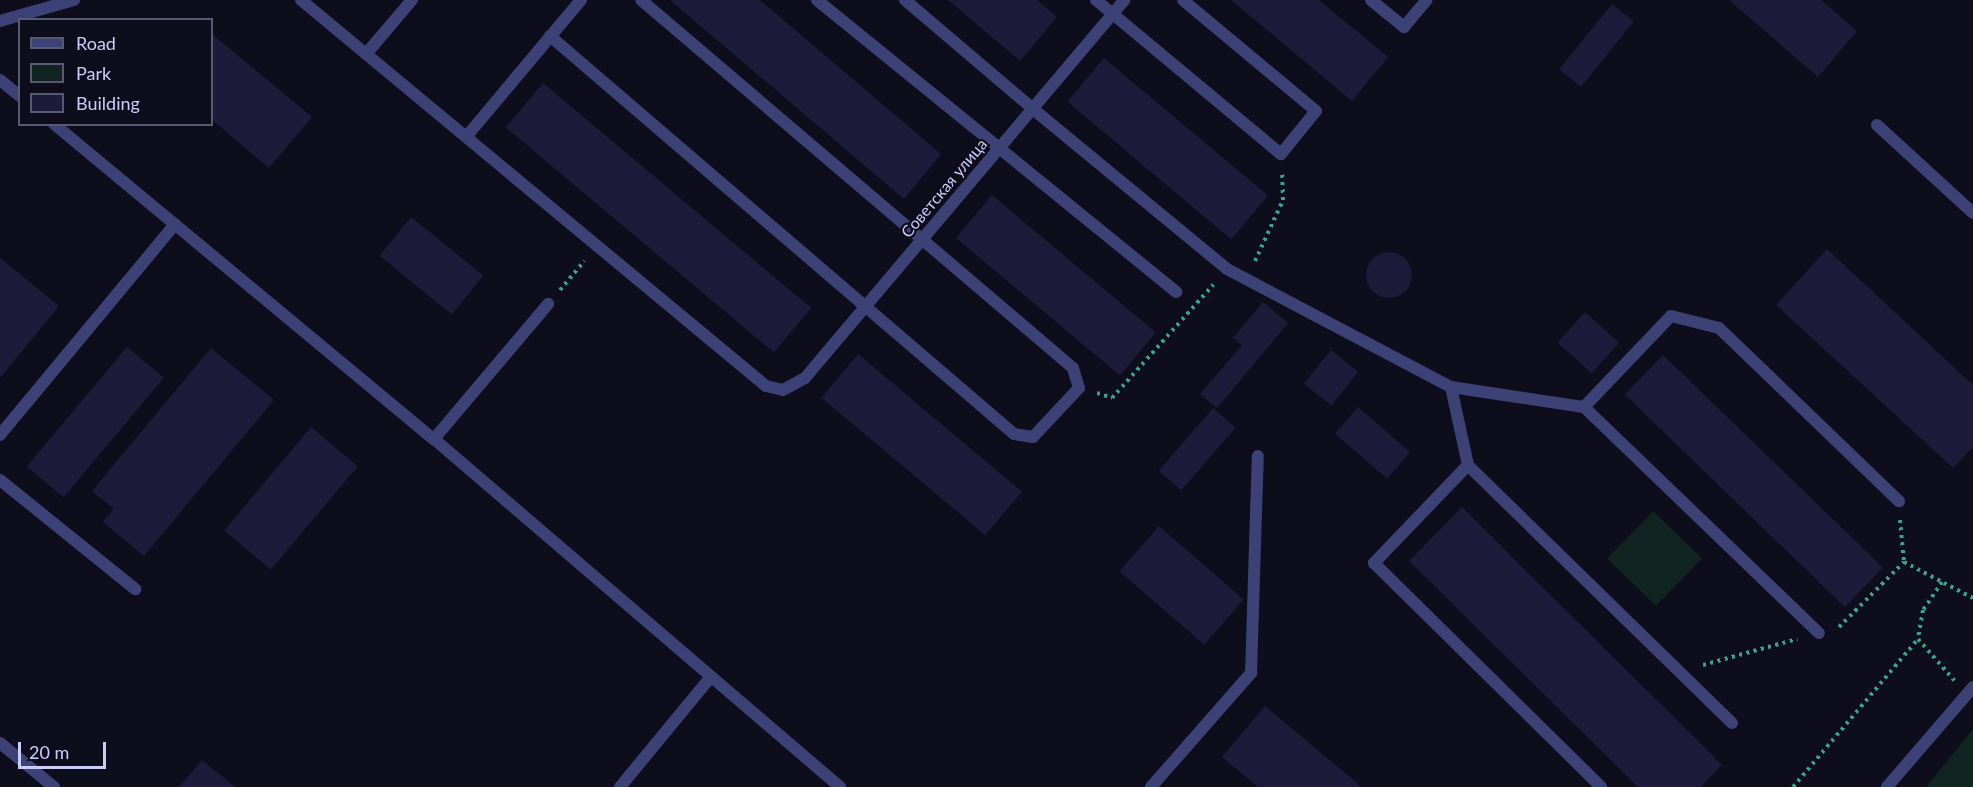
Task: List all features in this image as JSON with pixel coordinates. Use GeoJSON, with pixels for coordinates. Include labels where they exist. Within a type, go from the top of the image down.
{"type":"FeatureCollection","features":[{"type":"Feature","properties":{"kind":"street"},"geometry":{"type":"LineString","coordinates":[[0,21],[75,0]]}},
{"type":"Feature","properties":{"kind":"street"},"geometry":{"type":"LineString","coordinates":[[301,0],[596,246]]}},
{"type":"Feature","properties":{"kind":"street"},"geometry":{"type":"LineString","coordinates":[[366,54],[412,0]]}},
{"type":"Feature","properties":{"kind":"street"},"geometry":{"type":"LineString","coordinates":[[466,137],[581,0]]}},
{"type":"Feature","properties":{"kind":"street"},"geometry":{"type":"LineString","coordinates":[[550,36],[1014,434],[1033,437],[1079,388],[1073,368],[641,0]]}},
{"type":"Feature","properties":{"kind":"street"},"geometry":{"type":"LineString","coordinates":[[817,0],[1176,292]]}},
{"type":"Feature","properties":{"kind":"street"},"geometry":{"type":"LineString","coordinates":[[905,0],[1227,269],[1451,387],[1584,406],[1819,633]]}},
{"type":"Feature","properties":{"kind":"street"},"geometry":{"type":"LineString","coordinates":[[1096,0],[1281,154],[1317,111],[1183,0]]}},
{"type":"Feature","properties":{"kind":"street","name":"Советская улица"},"geometry":{"type":"LineString","coordinates":[[596,246],[766,386],[783,390],[805,378],[1125,0]]}},
{"type":"Feature","properties":{"kind":"street"},"geometry":{"type":"LineString","coordinates":[[1371,0],[1404,27],[1427,0]]}},
{"type":"Feature","properties":{"kind":"street"},"geometry":{"type":"LineString","coordinates":[[0,80],[18,94]]}},
{"type":"Feature","properties":{"kind":"street"},"geometry":{"type":"LineString","coordinates":[[1877,125],[1973,213]]}},
{"type":"Feature","properties":{"kind":"street"},"geometry":{"type":"LineString","coordinates":[[56,126],[434,439],[710,678],[840,787]]}},
{"type":"Feature","properties":{"kind":"street"},"geometry":{"type":"LineString","coordinates":[[0,435],[175,224]]}},
{"type":"Feature","properties":{"kind":"street"},"geometry":{"type":"LineString","coordinates":[[434,439],[548,304]]}},
{"type":"Feature","properties":{"kind":"street"},"geometry":{"type":"LineString","coordinates":[[1584,406],[1671,316],[1719,328],[1899,501]]}},
{"type":"Feature","properties":{"kind":"street"},"geometry":{"type":"LineString","coordinates":[[1451,387],[1468,465],[1732,723]]}},
{"type":"Feature","properties":{"kind":"street"},"geometry":{"type":"LineString","coordinates":[[1151,787],[1251,673],[1258,456]]}},
{"type":"Feature","properties":{"kind":"street"},"geometry":{"type":"LineString","coordinates":[[1468,465],[1374,563],[1601,787]]}},
{"type":"Feature","properties":{"kind":"street"},"geometry":{"type":"LineString","coordinates":[[0,480],[135,589]]}},
{"type":"Feature","properties":{"kind":"street"},"geometry":{"type":"LineString","coordinates":[[620,787],[710,678]]}},
{"type":"Feature","properties":{"kind":"street"},"geometry":{"type":"LineString","coordinates":[[1887,787],[1970,690]]}},
{"type":"Feature","properties":{"kind":"street"},"geometry":{"type":"LineString","coordinates":[[0,743],[54,787]]}},
{"type":"Feature","properties":{"kind":"path"},"geometry":{"type":"LineString","coordinates":[[1247,279],[1283,200],[1281,154]]}},
{"type":"Feature","properties":{"kind":"path"},"geometry":{"type":"LineString","coordinates":[[548,304],[596,246]]}},
{"type":"Feature","properties":{"kind":"path"},"geometry":{"type":"LineString","coordinates":[[1079,388],[1112,398],[1227,269]]}},
{"type":"Feature","properties":{"kind":"path"},"geometry":{"type":"LineString","coordinates":[[1899,501],[1904,562],[1973,598]]}},
{"type":"Feature","properties":{"kind":"path"},"geometry":{"type":"LineString","coordinates":[[1793,787],[1918,639],[1923,610],[1942,582]]}},
{"type":"Feature","properties":{"kind":"path"},"geometry":{"type":"LineString","coordinates":[[1918,639],[1970,690]]}},
{"type":"Feature","properties":{"kind":"green space"},"geometry":{"type":"Polygon","coordinates":[[[1653,511],[1702,558],[1656,606],[1607,558],[1653,511]]]}},
{"type":"Feature","properties":{"kind":"green space"},"geometry":{"type":"Polygon","coordinates":[[[1973,729],[1973,787],[1926,787],[1973,729]]]}},
{"type":"Feature","properties":{"kind":"building"},"geometry":{"type":"Polygon","coordinates":[[[670,0],[760,0],[941,154],[904,199],[670,0]]]}},
{"type":"Feature","properties":{"kind":"building"},"geometry":{"type":"Polygon","coordinates":[[[948,0],[1037,0],[1057,17],[1020,61],[948,0]]]}},
{"type":"Feature","properties":{"kind":"building"},"geometry":{"type":"Polygon","coordinates":[[[1231,0],[1319,0],[1388,57],[1352,101],[1231,0]]]}},
{"type":"Feature","properties":{"kind":"building"},"geometry":{"type":"Polygon","coordinates":[[[1729,0],[1821,0],[1857,31],[1818,77],[1729,0]]]}},
{"type":"Feature","properties":{"kind":"building"},"geometry":{"type":"Polygon","coordinates":[[[1612,4],[1634,22],[1581,87],[1559,69],[1612,4]]]}},
{"type":"Feature","properties":{"kind":"building"},"geometry":{"type":"Polygon","coordinates":[[[213,35],[312,117],[269,168],[213,121],[213,35]]]}},
{"type":"Feature","properties":{"kind":"building"},"geometry":{"type":"Polygon","coordinates":[[[1104,58],[1268,196],[1231,239],[1067,102],[1104,58]]]}},
{"type":"Feature","properties":{"kind":"building"},"geometry":{"type":"Polygon","coordinates":[[[543,83],[811,308],[774,352],[506,127],[543,83]]]}},
{"type":"Feature","properties":{"kind":"building"},"geometry":{"type":"Polygon","coordinates":[[[992,195],[1156,333],[1120,375],[956,238],[992,195]]]}},
{"type":"Feature","properties":{"kind":"building"},"geometry":{"type":"Polygon","coordinates":[[[411,217],[483,276],[452,314],[380,256],[411,217]]]}},
{"type":"Feature","properties":{"kind":"building"},"geometry":{"type":"Polygon","coordinates":[[[1827,249],[1973,385],[1973,447],[1953,468],[1776,305],[1827,249]]]}},
{"type":"Feature","properties":{"kind":"building"},"geometry":{"type":"Polygon","coordinates":[[[1389,252],[1398,253],[1405,259],[1411,266],[1411,284],[1405,291],[1398,297],[1389,298],[1380,297],[1373,291],[1367,284],[1366,275],[1367,266],[1373,259],[1380,253],[1389,252]]]}},
{"type":"Feature","properties":{"kind":"building"},"geometry":{"type":"Polygon","coordinates":[[[0,258],[59,306],[0,378],[0,258]]]}},
{"type":"Feature","properties":{"kind":"building"},"geometry":{"type":"Polygon","coordinates":[[[1263,302],[1288,323],[1217,408],[1200,394],[1242,345],[1233,338],[1263,302]]]}},
{"type":"Feature","properties":{"kind":"building"},"geometry":{"type":"Polygon","coordinates":[[[1585,312],[1619,343],[1592,373],[1558,342],[1585,312]]]}},
{"type":"Feature","properties":{"kind":"building"},"geometry":{"type":"Polygon","coordinates":[[[127,347],[164,378],[63,497],[27,467],[127,347]]]}},
{"type":"Feature","properties":{"kind":"building"},"geometry":{"type":"Polygon","coordinates":[[[211,348],[274,400],[144,556],[103,522],[114,509],[92,491],[211,348]]]}},
{"type":"Feature","properties":{"kind":"building"},"geometry":{"type":"Polygon","coordinates":[[[1331,350],[1358,372],[1331,405],[1304,383],[1331,350]]]}},
{"type":"Feature","properties":{"kind":"building"},"geometry":{"type":"Polygon","coordinates":[[[858,354],[1022,492],[985,535],[821,398],[858,354]]]}},
{"type":"Feature","properties":{"kind":"building"},"geometry":{"type":"Polygon","coordinates":[[[1663,355],[1883,568],[1845,607],[1625,395],[1663,355]]]}},
{"type":"Feature","properties":{"kind":"building"},"geometry":{"type":"Polygon","coordinates":[[[1358,407],[1410,452],[1387,479],[1335,433],[1358,407]]]}},
{"type":"Feature","properties":{"kind":"building"},"geometry":{"type":"Polygon","coordinates":[[[1213,408],[1236,428],[1181,490],[1159,471],[1213,408]]]}},
{"type":"Feature","properties":{"kind":"building"},"geometry":{"type":"Polygon","coordinates":[[[311,427],[358,466],[271,570],[224,530],[311,427]]]}},
{"type":"Feature","properties":{"kind":"building"},"geometry":{"type":"Polygon","coordinates":[[[1462,507],[1722,765],[1700,787],[1638,787],[1409,561],[1462,507]]]}},
{"type":"Feature","properties":{"kind":"building"},"geometry":{"type":"Polygon","coordinates":[[[1159,526],[1244,599],[1204,645],[1120,571],[1159,526]]]}},
{"type":"Feature","properties":{"kind":"building"},"geometry":{"type":"Polygon","coordinates":[[[1265,706],[1362,787],[1258,787],[1222,757],[1265,706]]]}},
{"type":"Feature","properties":{"kind":"building"},"geometry":{"type":"Polygon","coordinates":[[[202,760],[235,787],[179,787],[202,760]]]}}]}
